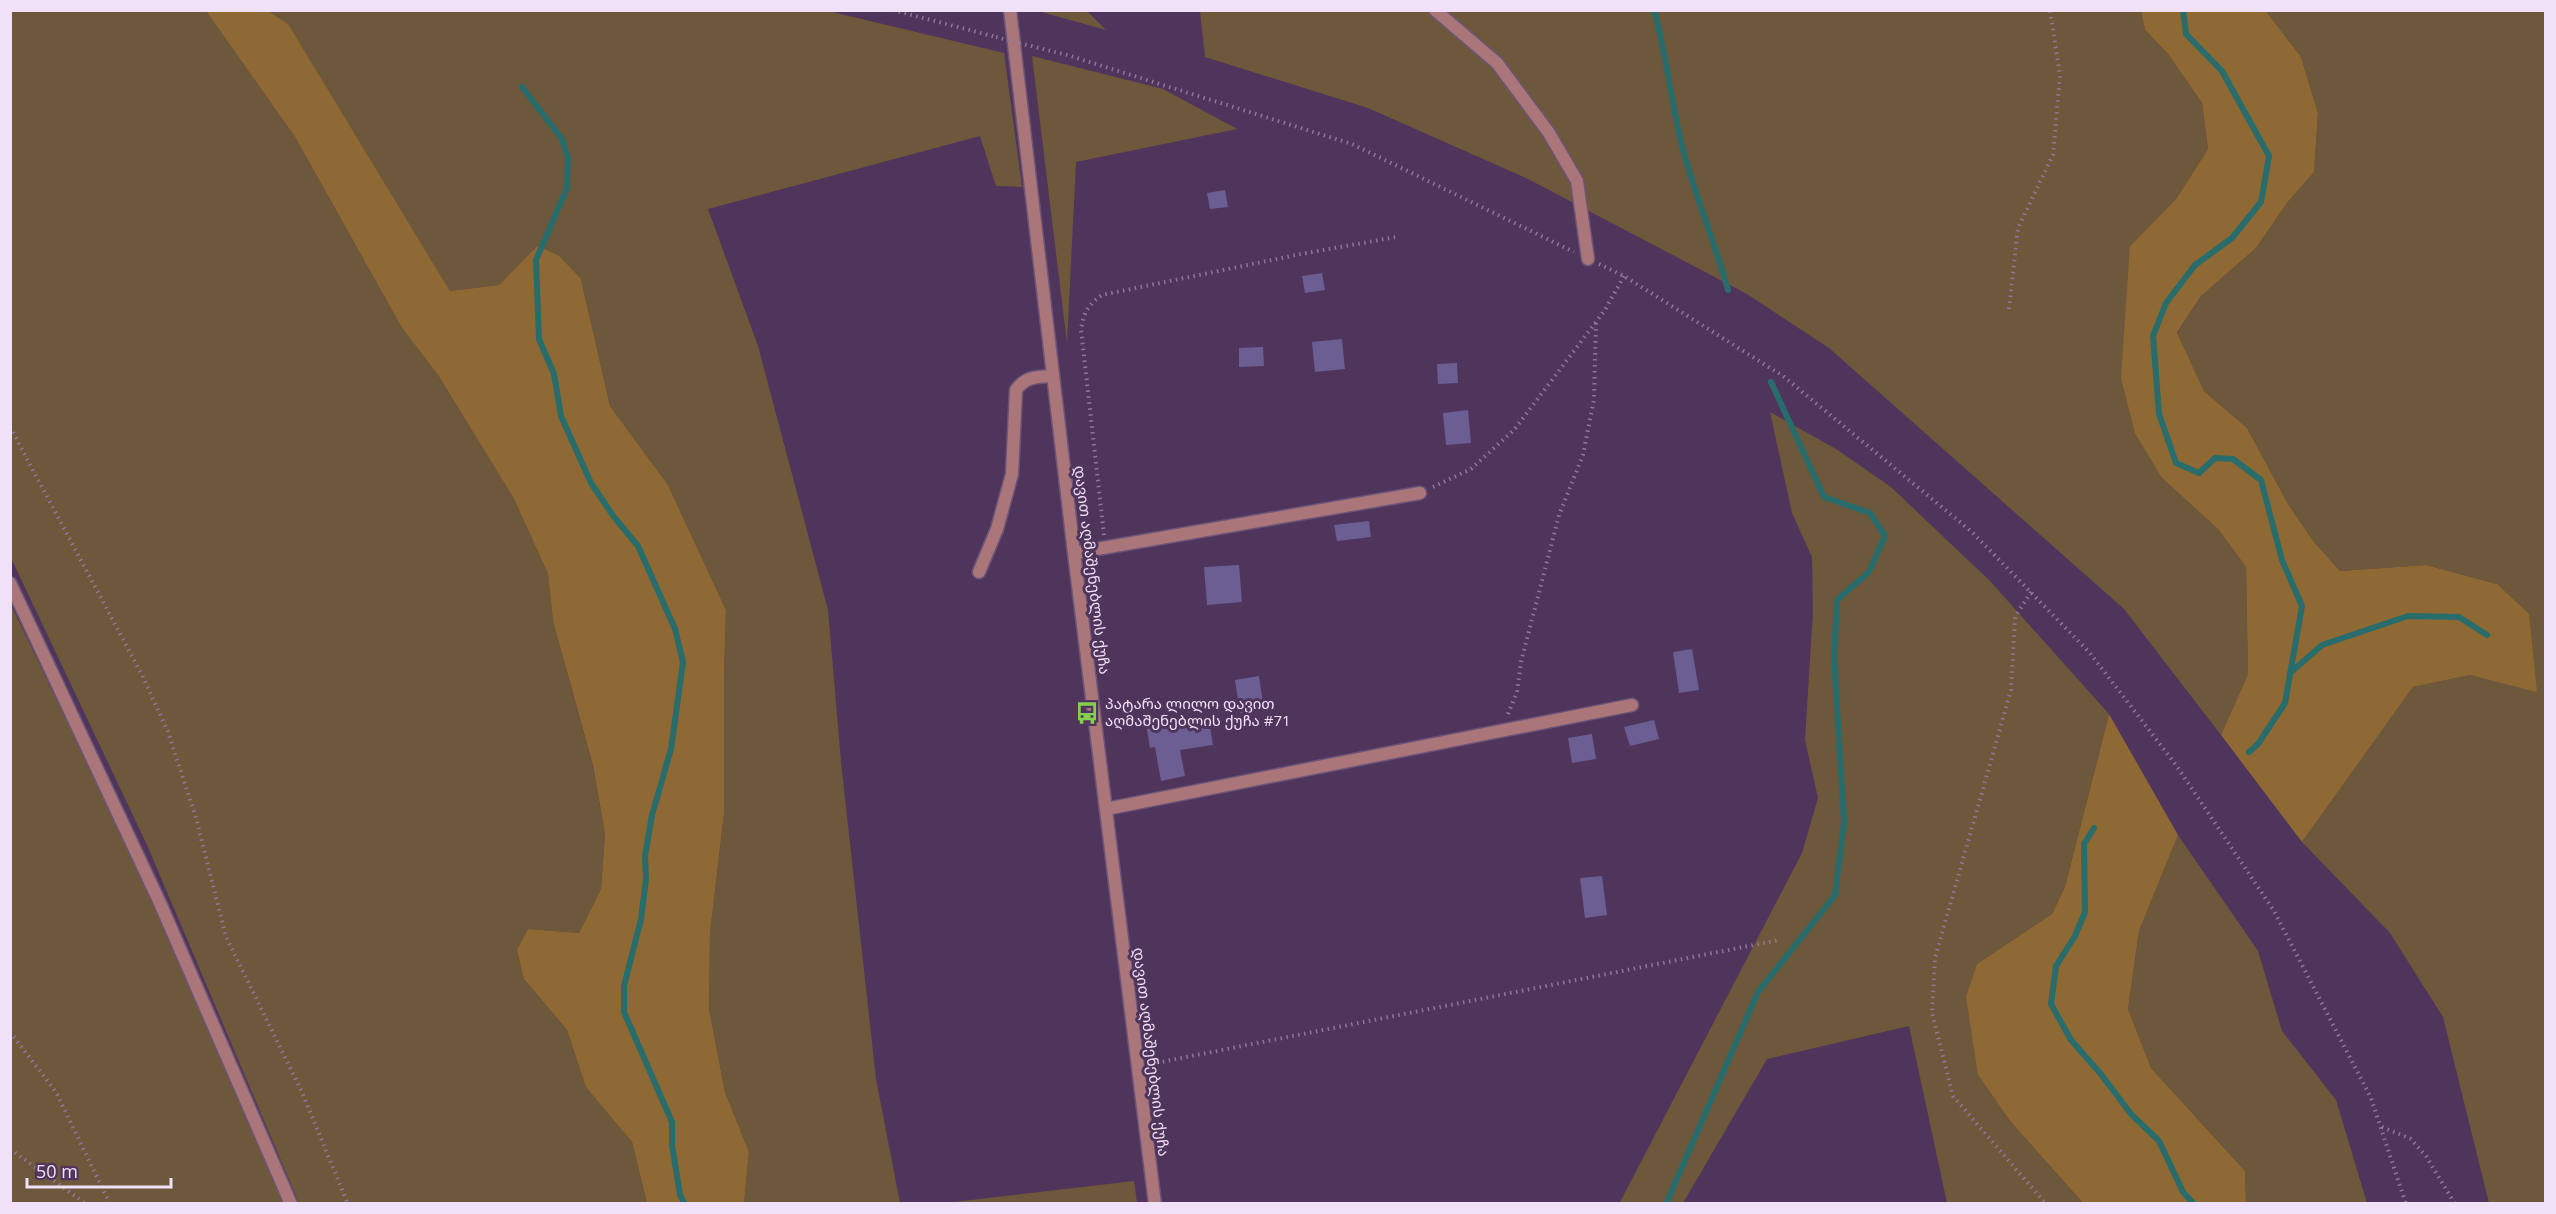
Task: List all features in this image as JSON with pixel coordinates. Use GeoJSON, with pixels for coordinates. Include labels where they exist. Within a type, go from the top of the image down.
{"type":"FeatureCollection","features":[{"type":"Feature","properties":{"kind":"street","name":"დავით აღმაშენებლის ქუჩა"},"geometry":{"type":"LineString","coordinates":[[1010,10],[1074,553],[1155,1203]]}},
{"type":"Feature","properties":{"kind":"street"},"geometry":{"type":"LineString","coordinates":[[1435,10],[1497,63],[1549,133],[1577,181],[1588,258]]}},
{"type":"Feature","properties":{"kind":"street"},"geometry":{"type":"LineString","coordinates":[[979,572],[997,530],[1012,474],[1016,390],[1022,381],[1029,378],[1053,376]]}},
{"type":"Feature","properties":{"kind":"street"},"geometry":{"type":"LineString","coordinates":[[1074,553],[1420,493]]}},
{"type":"Feature","properties":{"kind":"street"},"geometry":{"type":"LineString","coordinates":[[10,584],[160,903],[291,1203]]}},
{"type":"Feature","properties":{"kind":"street"},"geometry":{"type":"LineString","coordinates":[[1106,809],[1632,705]]}},
{"type":"Feature","properties":{"kind":"path"},"geometry":{"type":"LineString","coordinates":[[893,10],[1067,55],[1352,144],[1624,276],[1783,376],[1972,532],[2089,652],[2176,765],[2274,911],[2371,1098],[2406,1203]]}},
{"type":"Feature","properties":{"kind":"path"},"geometry":{"type":"LineString","coordinates":[[2009,309],[2018,228],[2053,155],[2060,75],[2050,10]]}},
{"type":"Feature","properties":{"kind":"path"},"geometry":{"type":"LineString","coordinates":[[1105,547],[1082,329],[1083,315],[1090,304],[1102,295],[1396,237]]}},
{"type":"Feature","properties":{"kind":"path"},"geometry":{"type":"LineString","coordinates":[[1420,493],[1471,470],[1514,430],[1596,322],[1624,276]]}},
{"type":"Feature","properties":{"kind":"path"},"geometry":{"type":"LineString","coordinates":[[1502,731],[1517,692],[1521,662],[1559,515],[1583,455],[1594,399],[1596,322]]}},
{"type":"Feature","properties":{"kind":"path"},"geometry":{"type":"LineString","coordinates":[[10,427],[142,675],[168,732],[196,818],[226,937],[301,1090],[348,1203]]}},
{"type":"Feature","properties":{"kind":"path"},"geometry":{"type":"LineString","coordinates":[[2031,592],[2015,617],[2011,690],[1935,958],[1932,1013],[1953,1096],[2046,1203]]}},
{"type":"Feature","properties":{"kind":"path"},"geometry":{"type":"LineString","coordinates":[[1138,1067],[1779,940]]}},
{"type":"Feature","properties":{"kind":"path"},"geometry":{"type":"LineString","coordinates":[[10,1032],[56,1092],[110,1203]]}},
{"type":"Feature","properties":{"kind":"path"},"geometry":{"type":"LineString","coordinates":[[2381,1127],[2411,1138],[2426,1156],[2455,1203]]}},
{"type":"Feature","properties":{"kind":"path"},"geometry":{"type":"LineString","coordinates":[[10,1149],[86,1203]]}},
{"type":"Feature","properties":{"kind":"shaded area"},"geometry":{"type":"Polygon","coordinates":[[[824,10],[1004,53],[1022,187],[996,186],[980,136],[708,209],[758,346],[828,610],[841,762],[876,1079],[900,1203],[744,1203],[749,1152],[725,1092],[709,1009],[710,933],[724,814],[726,610],[668,485],[610,406],[581,279],[537,246],[499,285],[450,291],[288,25],[268,11],[824,10]]]}},
{"type":"Feature","properties":{"kind":"shaded area"},"geometry":{"type":"Polygon","coordinates":[[[11,11],[206,11],[295,137],[402,328],[438,375],[514,499],[548,574],[553,621],[593,767],[605,834],[601,889],[579,933],[528,929],[524,979],[567,1030],[586,1086],[632,1142],[647,1203],[299,1203],[147,845],[11,558],[11,11]]]}},
{"type":"Feature","properties":{"kind":"shaded area"},"geometry":{"type":"Polygon","coordinates":[[[206,11],[268,11],[288,24],[450,291],[499,285],[537,246],[559,256],[581,279],[610,406],[668,485],[726,610],[724,814],[710,933],[709,1009],[725,1092],[749,1152],[744,1203],[647,1203],[632,1142],[586,1087],[567,1030],[524,979],[517,950],[528,929],[579,933],[601,889],[605,834],[593,766],[553,621],[548,574],[514,499],[438,375],[402,328],[295,137],[206,11]]]}},
{"type":"Feature","properties":{"kind":"shaded area"},"geometry":{"type":"Polygon","coordinates":[[[1038,11],[1087,11],[1106,30],[1038,11]]]}},
{"type":"Feature","properties":{"kind":"shaded area"},"geometry":{"type":"Polygon","coordinates":[[[1200,11],[2141,11],[2145,30],[2168,54],[2202,103],[2208,149],[2176,199],[2130,246],[2162,478],[2218,529],[2246,567],[2248,674],[2221,735],[2124,609],[1829,348],[1747,294],[1528,179],[1368,108],[1205,57],[1200,11]]]}},
{"type":"Feature","properties":{"kind":"shaded area"},"geometry":{"type":"Polygon","coordinates":[[[2141,11],[2266,11],[2301,57],[2318,113],[2314,172],[2287,203],[2256,248],[2201,296],[2177,333],[2204,391],[2247,428],[2288,504],[2314,542],[2340,571],[2426,565],[2497,584],[2529,614],[2537,692],[2470,675],[2413,687],[2302,842],[2221,735],[2248,674],[2246,567],[2218,529],[2162,478],[2135,433],[2121,378],[2130,246],[2176,199],[2208,149],[2202,103],[2168,54],[2145,30],[2141,11]]]}},
{"type":"Feature","properties":{"kind":"shaded area"},"geometry":{"type":"Polygon","coordinates":[[[2266,11],[2545,11],[2545,1203],[2489,1203],[2443,1017],[2390,933],[2302,842],[2413,687],[2470,675],[2537,691],[2497,584],[2426,565],[2340,571],[2314,542],[2288,504],[2247,428],[2204,391],[2177,334],[2201,296],[2256,248],[2287,203],[2314,172],[2318,113],[2301,57],[2266,11]]]}},
{"type":"Feature","properties":{"kind":"shaded area"},"geometry":{"type":"Polygon","coordinates":[[[1032,56],[1163,89],[1237,129],[1076,162],[1067,343],[1032,56]]]}},
{"type":"Feature","properties":{"kind":"shaded area"},"geometry":{"type":"Polygon","coordinates":[[[1770,412],[1836,449],[1891,487],[1990,581],[2109,714],[2065,887],[2052,914],[1977,964],[1978,1075],[2010,1121],[2083,1203],[1947,1203],[1909,1026],[1767,1059],[1683,1203],[1619,1204],[1802,853],[1818,798],[1805,740],[1813,611],[1812,557],[1792,513],[1770,412]]]}},
{"type":"Feature","properties":{"kind":"shaded area"},"geometry":{"type":"Polygon","coordinates":[[[10,603],[153,900],[284,1203],[11,1203],[10,603]]]}},
{"type":"Feature","properties":{"kind":"shaded area"},"geometry":{"type":"Polygon","coordinates":[[[2109,714],[2178,835],[2139,931],[2128,1009],[2151,1068],[2245,1171],[2246,1203],[2083,1203],[2010,1121],[1978,1075],[1966,997],[1977,964],[2052,914],[2065,887],[2109,714]]]}},
{"type":"Feature","properties":{"kind":"shaded area"},"geometry":{"type":"Polygon","coordinates":[[[2178,835],[2258,951],[2282,1031],[2336,1100],[2367,1203],[2246,1203],[2245,1171],[2151,1068],[2128,1009],[2139,931],[2178,835]]]}},
{"type":"Feature","properties":{"kind":"shaded area"},"geometry":{"type":"Polygon","coordinates":[[[1134,1181],[1137,1203],[946,1203],[1134,1181]]]}},
{"type":"Feature","properties":{"kind":"building"},"geometry":{"type":"Polygon","coordinates":[[[1225,190],[1228,207],[1210,209],[1207,193],[1225,190]]]}},
{"type":"Feature","properties":{"kind":"building"},"geometry":{"type":"Polygon","coordinates":[[[1322,273],[1325,290],[1305,293],[1302,276],[1322,273]]]}},
{"type":"Feature","properties":{"kind":"building"},"geometry":{"type":"Polygon","coordinates":[[[1342,339],[1345,369],[1315,372],[1312,342],[1342,339]]]}},
{"type":"Feature","properties":{"kind":"building"},"geometry":{"type":"Polygon","coordinates":[[[1263,347],[1264,366],[1239,367],[1239,348],[1263,347]]]}},
{"type":"Feature","properties":{"kind":"building"},"geometry":{"type":"Polygon","coordinates":[[[1457,363],[1458,383],[1438,384],[1437,364],[1457,363]]]}},
{"type":"Feature","properties":{"kind":"building"},"geometry":{"type":"Polygon","coordinates":[[[1468,410],[1471,443],[1446,445],[1443,413],[1468,410]]]}},
{"type":"Feature","properties":{"kind":"building"},"geometry":{"type":"Polygon","coordinates":[[[1369,521],[1371,537],[1337,541],[1334,525],[1369,521]]]}},
{"type":"Feature","properties":{"kind":"building"},"geometry":{"type":"Polygon","coordinates":[[[1239,565],[1242,602],[1207,605],[1204,567],[1239,565]]]}},
{"type":"Feature","properties":{"kind":"building"},"geometry":{"type":"Polygon","coordinates":[[[1692,649],[1699,690],[1679,693],[1673,652],[1692,649]]]}},
{"type":"Feature","properties":{"kind":"building"},"geometry":{"type":"Polygon","coordinates":[[[1259,676],[1264,710],[1240,713],[1235,680],[1259,676]]]}},
{"type":"Feature","properties":{"kind":"building"},"geometry":{"type":"Polygon","coordinates":[[[1179,719],[1180,725],[1209,721],[1213,745],[1180,750],[1185,776],[1161,781],[1155,747],[1150,748],[1146,724],[1179,719]]]}},
{"type":"Feature","properties":{"kind":"building"},"geometry":{"type":"Polygon","coordinates":[[[1654,720],[1659,739],[1630,746],[1624,727],[1654,720]]]}},
{"type":"Feature","properties":{"kind":"building"},"geometry":{"type":"Polygon","coordinates":[[[1592,734],[1596,759],[1572,763],[1568,738],[1592,734]]]}},
{"type":"Feature","properties":{"kind":"building"},"geometry":{"type":"Polygon","coordinates":[[[1602,876],[1607,915],[1585,918],[1580,878],[1602,876]]]}},
{"type":"Feature","properties":{"kind":"waterway"},"geometry":{"type":"LineString","coordinates":[[1654,10],[1683,150],[1728,290]]}},
{"type":"Feature","properties":{"kind":"waterway"},"geometry":{"type":"LineString","coordinates":[[2183,10],[2186,34],[2222,71],[2269,156],[2261,202],[2232,238],[2195,265],[2166,303],[2153,336],[2159,414],[2176,463],[2199,473],[2215,458],[2233,459],[2261,480],[2282,560],[2302,606],[2285,703],[2258,744],[2249,752]]}},
{"type":"Feature","properties":{"kind":"waterway"},"geometry":{"type":"LineString","coordinates":[[522,87],[562,139],[568,158],[567,188],[536,260],[539,339],[554,374],[561,416],[591,483],[614,517],[638,546],[675,629],[683,662],[671,749],[652,815],[645,856],[646,879],[641,919],[624,986],[624,1012],[672,1122],[672,1145],[680,1195],[685,1204]]}},
{"type":"Feature","properties":{"kind":"waterway"},"geometry":{"type":"LineString","coordinates":[[1666,1204],[1758,992],[1835,895],[1844,823],[1834,656],[1837,600],[1869,572],[1885,536],[1870,513],[1824,497],[1771,382]]}},
{"type":"Feature","properties":{"kind":"waterway"},"geometry":{"type":"LineString","coordinates":[[2290,673],[2322,645],[2408,616],[2459,617],[2487,635]]}},
{"type":"Feature","properties":{"kind":"waterway"},"geometry":{"type":"LineString","coordinates":[[2094,828],[2084,844],[2085,912],[2075,936],[2056,966],[2051,1004],[2071,1040],[2131,1114],[2159,1141],[2183,1192],[2194,1204]]}},
{"type":"Feature","properties":{"kind":"place","name":"პატარა ლილო დავით აღმაშენებლის ქუჩა #71"},"geometry":{"type":"Point","coordinates":[1087,713]}}]}
